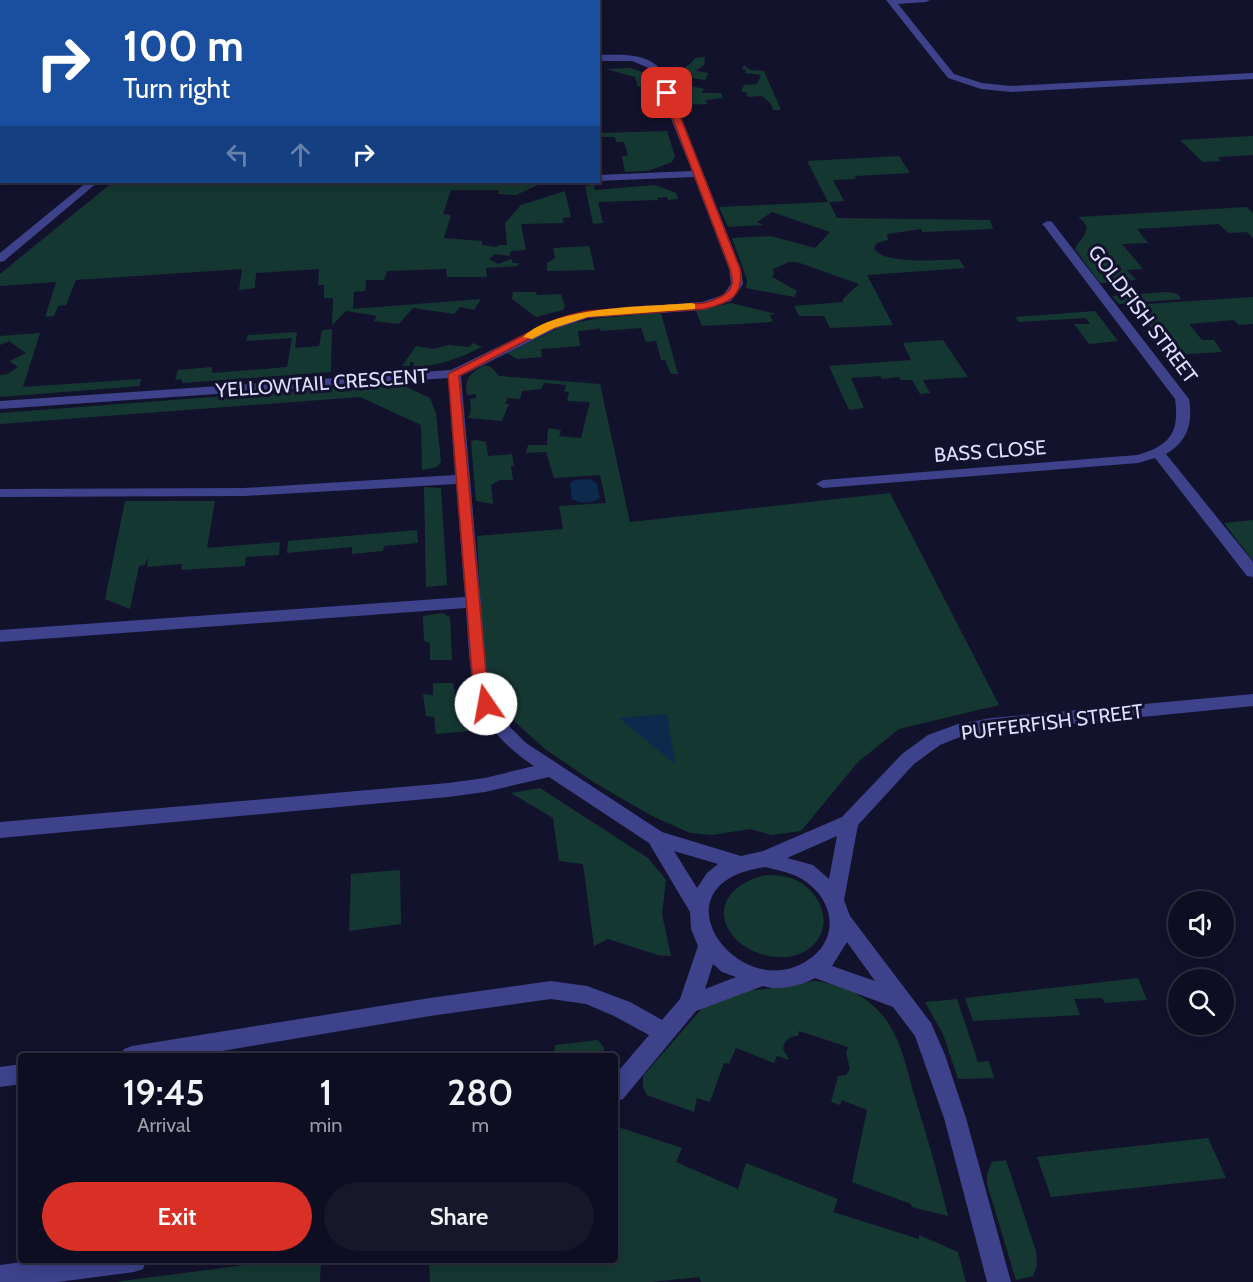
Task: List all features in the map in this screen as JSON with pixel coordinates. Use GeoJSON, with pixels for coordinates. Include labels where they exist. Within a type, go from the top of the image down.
{"type":"FeatureCollection","features":[{"type":"Feature","properties":{"kind":"street"},"geometry":{"type":"LineString","coordinates":[[890,1],[926,0]]}},
{"type":"Feature","properties":{"kind":"street"},"geometry":{"type":"LineString","coordinates":[[890,1],[951,76],[981,86],[1011,89],[1253,76]]}},
{"type":"Feature","properties":{"kind":"street"},"geometry":{"type":"LineString","coordinates":[[454,374],[551,326],[570,319],[587,314],[704,306],[727,298],[737,284],[735,269],[700,174],[659,73],[648,62],[627,58],[600,58]]}},
{"type":"Feature","properties":{"kind":"street"},"geometry":{"type":"LineString","coordinates":[[600,178],[700,174]]}},
{"type":"Feature","properties":{"kind":"street"},"geometry":{"type":"LineString","coordinates":[[0,259],[92,183]]}},
{"type":"Feature","properties":{"kind":"street","name":"GOLDFISH STREET"},"geometry":{"type":"LineString","coordinates":[[1048,224],[1182,399],[1184,420],[1178,437],[1172,445],[1159,454]]}},
{"type":"Feature","properties":{"kind":"street","name":"YELLOWTAIL CRESCENT"},"geometry":{"type":"LineString","coordinates":[[0,405],[454,374],[479,673],[486,704],[499,727],[513,741],[552,769],[656,838],[740,863]]}},
{"type":"Feature","properties":{"kind":"street"},"geometry":{"type":"LineString","coordinates":[[1159,454],[1253,572]]}},
{"type":"Feature","properties":{"kind":"street","name":"BASS CLOSE"},"geometry":{"type":"LineString","coordinates":[[823,483],[1138,459],[1159,454]]}},
{"type":"Feature","properties":{"kind":"street"},"geometry":{"type":"LineString","coordinates":[[0,493],[234,492],[463,479]]}},
{"type":"Feature","properties":{"kind":"street"},"geometry":{"type":"LineString","coordinates":[[0,636],[473,602]]}},
{"type":"Feature","properties":{"kind":"street","name":"PUFFERFISH STREET"},"geometry":{"type":"LineString","coordinates":[[699,909],[706,889],[720,873],[740,863],[765,859],[849,822],[908,759],[934,740],[958,731],[992,725],[1253,700]]}},
{"type":"Feature","properties":{"kind":"street"},"geometry":{"type":"LineString","coordinates":[[0,830],[448,790],[485,785],[552,769]]}},
{"type":"Feature","properties":{"kind":"street","name":"PUFFERFISH STREET"},"geometry":{"type":"LineString","coordinates":[[835,898],[849,822]]}},
{"type":"Feature","properties":{"kind":"street","name":"YELLOWTAIL CRESCENT"},"geometry":{"type":"LineString","coordinates":[[656,838],[699,909]]}},
{"type":"Feature","properties":{"kind":"street","name":"PUFFERFISH STREET"},"geometry":{"type":"LineString","coordinates":[[765,859],[787,862],[806,869],[823,882],[835,898],[842,920]]}},
{"type":"Feature","properties":{"kind":"street"},"geometry":{"type":"LineString","coordinates":[[699,909],[700,927],[709,945],[730,966],[760,978],[781,979],[799,976],[816,969],[831,955],[840,938],[842,920]]}},
{"type":"Feature","properties":{"kind":"street"},"geometry":{"type":"LineString","coordinates":[[842,920],[923,1030],[934,1055],[955,1118],[999,1282]]}},
{"type":"Feature","properties":{"kind":"street"},"geometry":{"type":"LineString","coordinates":[[618,1088],[689,1004],[709,945]]}},
{"type":"Feature","properties":{"kind":"street"},"geometry":{"type":"LineString","coordinates":[[816,969],[902,1001]]}},
{"type":"Feature","properties":{"kind":"street"},"geometry":{"type":"LineString","coordinates":[[689,1004],[760,978]]}},
{"type":"Feature","properties":{"kind":"street"},"geometry":{"type":"LineString","coordinates":[[150,1053],[430,1007],[551,990],[586,995],[622,1009],[665,1033]]}},
{"type":"Feature","properties":{"kind":"street"},"geometry":{"type":"LineString","coordinates":[[0,1077],[18,1074]]}},
{"type":"Feature","properties":{"kind":"street"},"geometry":{"type":"LineString","coordinates":[[0,1277],[110,1263]]}},
{"type":"Feature","properties":{"kind":"green space"},"geometry":{"type":"Polygon","coordinates":[[[705,57],[704,65],[696,71],[708,73],[705,80],[673,75],[695,58],[705,57]]]}},
{"type":"Feature","properties":{"kind":"green space"},"geometry":{"type":"Polygon","coordinates":[[[744,65],[750,70],[764,71],[781,110],[773,110],[771,104],[762,96],[748,97],[746,92],[741,92],[744,85],[757,84],[761,75],[745,73],[747,70],[742,69],[744,65]]]}},
{"type":"Feature","properties":{"kind":"green space"},"geometry":{"type":"Polygon","coordinates":[[[631,68],[650,75],[654,85],[638,87],[635,77],[606,69],[631,68]]]}},
{"type":"Feature","properties":{"kind":"green space"},"geometry":{"type":"Polygon","coordinates":[[[675,85],[705,89],[703,93],[721,93],[723,98],[706,100],[707,104],[681,105],[675,85]]]}},
{"type":"Feature","properties":{"kind":"green space"},"geometry":{"type":"Polygon","coordinates":[[[667,131],[675,156],[672,162],[648,171],[625,172],[622,156],[628,156],[624,142],[616,142],[615,137],[600,137],[600,133],[667,131]]]}},
{"type":"Feature","properties":{"kind":"green space"},"geometry":{"type":"Polygon","coordinates":[[[1253,136],[1253,155],[1218,157],[1221,161],[1203,162],[1180,140],[1253,136]]]}},
{"type":"Feature","properties":{"kind":"green space"},"geometry":{"type":"Polygon","coordinates":[[[899,156],[910,173],[855,176],[856,179],[833,180],[844,201],[829,202],[837,218],[990,220],[993,229],[922,232],[921,229],[887,234],[888,240],[877,243],[874,248],[888,257],[900,259],[959,259],[965,268],[867,275],[893,325],[830,328],[824,316],[799,316],[794,306],[843,302],[843,299],[859,284],[797,262],[789,262],[773,269],[774,275],[771,276],[797,291],[794,297],[746,288],[747,280],[732,238],[771,236],[815,248],[830,232],[772,212],[757,222],[763,225],[728,227],[719,207],[828,202],[807,161],[899,156]]]}},
{"type":"Feature","properties":{"kind":"green space"},"geometry":{"type":"Polygon","coordinates":[[[112,183],[540,184],[516,195],[498,194],[499,190],[451,190],[443,214],[451,215],[444,238],[482,241],[482,245],[497,247],[507,245],[505,223],[521,205],[565,191],[571,217],[562,218],[564,223],[521,224],[526,250],[511,251],[509,256],[495,254],[489,259],[498,264],[511,259],[513,263],[518,263],[518,266],[486,268],[487,277],[447,277],[446,269],[387,271],[384,280],[366,280],[365,291],[354,292],[353,309],[481,299],[474,310],[460,307],[454,314],[413,308],[399,324],[374,321],[377,316],[346,311],[332,325],[333,298],[324,298],[324,285],[318,285],[319,269],[256,273],[255,288],[239,290],[242,269],[76,280],[66,305],[58,306],[54,316],[45,317],[56,282],[0,286],[0,274],[112,183]]]}},
{"type":"Feature","properties":{"kind":"green space"},"geometry":{"type":"Polygon","coordinates":[[[594,185],[595,190],[655,185],[676,193],[678,199],[668,200],[667,197],[657,198],[658,200],[598,202],[603,223],[593,224],[585,186],[594,185]]]}},
{"type":"Feature","properties":{"kind":"green space"},"geometry":{"type":"Polygon","coordinates":[[[1247,207],[1253,213],[1253,238],[1247,232],[1228,233],[1219,224],[1137,229],[1148,243],[1122,244],[1143,269],[1127,270],[1136,280],[1100,283],[1075,249],[1086,233],[1086,225],[1078,217],[1247,207]]]}},
{"type":"Feature","properties":{"kind":"green space"},"geometry":{"type":"Polygon","coordinates":[[[589,246],[595,270],[547,271],[547,263],[555,258],[553,248],[589,246]]]}},
{"type":"Feature","properties":{"kind":"green space"},"geometry":{"type":"Polygon","coordinates":[[[513,292],[536,292],[537,295],[561,294],[565,306],[563,310],[536,317],[512,299],[513,292]]]}},
{"type":"Feature","properties":{"kind":"green space"},"geometry":{"type":"Polygon","coordinates":[[[1168,292],[1178,294],[1181,299],[1119,304],[1112,296],[1168,292]]]}},
{"type":"Feature","properties":{"kind":"green space"},"geometry":{"type":"Polygon","coordinates":[[[1253,297],[1253,324],[1239,325],[1234,320],[1189,324],[1202,340],[1214,340],[1222,352],[1173,355],[1132,305],[1253,297]]]}},
{"type":"Feature","properties":{"kind":"green space"},"geometry":{"type":"Polygon","coordinates":[[[731,303],[776,314],[770,315],[773,322],[702,326],[696,311],[731,303]]]}},
{"type":"Feature","properties":{"kind":"green space"},"geometry":{"type":"Polygon","coordinates":[[[1095,311],[1118,341],[1089,344],[1074,324],[1090,324],[1086,318],[1019,322],[1015,317],[1095,311]]]}},
{"type":"Feature","properties":{"kind":"green space"},"geometry":{"type":"Polygon","coordinates":[[[661,313],[678,374],[671,374],[665,360],[661,360],[656,341],[646,342],[641,328],[600,331],[599,327],[578,331],[580,346],[541,349],[542,357],[517,359],[507,353],[567,324],[601,318],[661,313]]]}},
{"type":"Feature","properties":{"kind":"green space"},"geometry":{"type":"Polygon","coordinates":[[[332,329],[331,372],[182,383],[182,379],[175,380],[178,370],[212,367],[212,373],[287,367],[292,338],[246,341],[248,335],[297,332],[295,348],[319,346],[322,330],[332,329]]]}},
{"type":"Feature","properties":{"kind":"green space"},"geometry":{"type":"Polygon","coordinates":[[[40,333],[23,387],[141,379],[140,386],[0,397],[0,375],[8,374],[18,367],[9,361],[26,353],[9,341],[0,345],[0,336],[40,333]]]}},
{"type":"Feature","properties":{"kind":"green space"},"geometry":{"type":"Polygon","coordinates":[[[943,340],[968,377],[923,380],[930,393],[920,394],[912,380],[901,380],[899,377],[882,379],[880,376],[851,378],[864,408],[849,410],[829,366],[911,360],[903,343],[943,340]]]}},
{"type":"Feature","properties":{"kind":"green space"},"geometry":{"type":"Polygon","coordinates":[[[473,343],[482,347],[440,363],[413,367],[414,362],[410,362],[410,366],[402,366],[416,346],[433,349],[449,345],[469,347],[473,343]]]}},
{"type":"Feature","properties":{"kind":"green space"},"geometry":{"type":"Polygon","coordinates":[[[484,365],[491,367],[499,376],[600,384],[630,522],[890,493],[999,705],[899,729],[858,762],[801,831],[772,835],[750,829],[712,835],[690,833],[652,816],[595,783],[545,749],[503,711],[484,670],[477,536],[563,529],[559,506],[606,503],[600,475],[554,478],[546,452],[526,453],[528,445],[547,445],[548,428],[561,430],[559,436],[581,438],[590,402],[567,401],[569,392],[564,391],[566,385],[544,383],[541,389],[522,391],[520,399],[508,398],[505,404],[509,404],[502,421],[468,418],[471,410],[470,399],[476,398],[476,394],[467,395],[467,381],[484,365]]]}},
{"type":"Feature","properties":{"kind":"green space"},"geometry":{"type":"Polygon","coordinates":[[[386,384],[404,386],[430,398],[436,413],[441,462],[437,467],[422,470],[421,425],[360,397],[0,424],[0,413],[386,384]]]}},
{"type":"Feature","properties":{"kind":"green space"},"geometry":{"type":"Polygon","coordinates":[[[471,441],[486,442],[488,456],[512,454],[513,480],[500,480],[491,485],[493,504],[476,501],[471,441]]]}},
{"type":"Feature","properties":{"kind":"green space"},"geometry":{"type":"Polygon","coordinates":[[[424,487],[441,488],[447,585],[426,587],[424,487]]]}},
{"type":"Feature","properties":{"kind":"green space"},"geometry":{"type":"Polygon","coordinates":[[[125,501],[215,501],[207,548],[280,542],[279,555],[246,557],[245,566],[181,570],[182,564],[147,567],[148,557],[145,565],[139,566],[130,609],[105,599],[125,501]]]}},
{"type":"Feature","properties":{"kind":"green space"},"geometry":{"type":"Polygon","coordinates":[[[1253,520],[1253,561],[1224,523],[1253,520]]]}},
{"type":"Feature","properties":{"kind":"green space"},"geometry":{"type":"Polygon","coordinates":[[[417,530],[418,543],[384,546],[383,551],[352,554],[352,547],[287,553],[288,541],[417,530]]]}},
{"type":"Feature","properties":{"kind":"green space"},"geometry":{"type":"Polygon","coordinates":[[[442,613],[450,617],[452,660],[430,660],[430,643],[424,641],[423,616],[442,613]]]}},
{"type":"Feature","properties":{"kind":"green space"},"geometry":{"type":"Polygon","coordinates":[[[433,683],[453,683],[461,722],[469,731],[436,734],[434,717],[426,716],[423,694],[433,695],[433,683]]]}},
{"type":"Feature","properties":{"kind":"green space"},"geometry":{"type":"Polygon","coordinates":[[[540,788],[648,858],[666,880],[662,914],[671,956],[658,955],[608,939],[594,946],[583,864],[559,861],[553,818],[511,793],[540,788]]]}},
{"type":"Feature","properties":{"kind":"green space"},"geometry":{"type":"Polygon","coordinates":[[[400,870],[401,924],[349,931],[351,874],[400,870]]]}},
{"type":"Feature","properties":{"kind":"green space"},"geometry":{"type":"Polygon","coordinates":[[[767,875],[783,876],[798,881],[812,892],[821,906],[824,923],[822,931],[810,948],[799,954],[788,957],[763,955],[741,944],[726,925],[725,905],[730,896],[746,882],[767,875]]]}},
{"type":"Feature","properties":{"kind":"green space"},"geometry":{"type":"Polygon","coordinates":[[[1138,978],[1147,1000],[1105,1003],[1102,998],[1074,999],[1080,1015],[973,1021],[965,998],[1138,978]]]}},
{"type":"Feature","properties":{"kind":"green space"},"geometry":{"type":"Polygon","coordinates":[[[814,981],[858,994],[876,1008],[890,1026],[904,1058],[948,1216],[912,1207],[911,1204],[852,1182],[867,1110],[842,1100],[840,1105],[831,1102],[838,1076],[846,1075],[850,1069],[846,1053],[848,1047],[799,1031],[798,1036],[790,1038],[784,1046],[783,1049],[789,1060],[777,1056],[774,1063],[736,1048],[729,1064],[724,1063],[710,1102],[697,1098],[694,1112],[647,1095],[643,1087],[643,1076],[705,1005],[722,992],[766,989],[814,981]]]}},
{"type":"Feature","properties":{"kind":"green space"},"geometry":{"type":"Polygon","coordinates":[[[957,999],[978,1062],[989,1061],[994,1078],[958,1079],[943,1034],[925,1002],[957,999]]]}},
{"type":"Feature","properties":{"kind":"green space"},"geometry":{"type":"Polygon","coordinates":[[[598,1040],[605,1049],[601,1053],[554,1053],[555,1045],[598,1040]]]}},
{"type":"Feature","properties":{"kind":"green space"},"geometry":{"type":"Polygon","coordinates":[[[618,1127],[682,1148],[676,1162],[738,1189],[746,1163],[838,1199],[833,1212],[919,1239],[919,1235],[958,1252],[966,1282],[701,1282],[699,1277],[651,1282],[430,1282],[429,1263],[618,1263],[618,1127]]]}},
{"type":"Feature","properties":{"kind":"green space"},"geometry":{"type":"Polygon","coordinates":[[[1208,1138],[1226,1178],[1051,1197],[1037,1157],[1208,1138]]]}},
{"type":"Feature","properties":{"kind":"green space"},"geometry":{"type":"Polygon","coordinates":[[[1006,1160],[1036,1251],[1037,1265],[1033,1276],[1016,1280],[987,1184],[987,1174],[992,1162],[1006,1160]]]}},
{"type":"Feature","properties":{"kind":"green space"},"geometry":{"type":"Polygon","coordinates":[[[261,1263],[321,1263],[320,1282],[114,1282],[261,1263]]]}},
{"type":"Feature","properties":{"kind":"water"},"geometry":{"type":"Polygon","coordinates":[[[591,479],[597,484],[600,498],[586,503],[572,499],[570,484],[574,480],[591,479]]]}},
{"type":"Feature","properties":{"kind":"water"},"geometry":{"type":"Polygon","coordinates":[[[667,714],[675,764],[619,718],[667,714]]]}},
{"type":"Feature","properties":{"kind":"slow traffic"},"geometry":{"type":"LineString","coordinates":[[528,337],[551,326],[587,314],[692,306]]}},
{"type":"Feature","properties":{"kind":"route"},"geometry":{"type":"LineString","coordinates":[[486,704],[479,673],[454,374],[551,326],[570,319],[587,314],[704,306],[717,303],[734,291],[737,284],[735,269],[667,93]]}}]}
